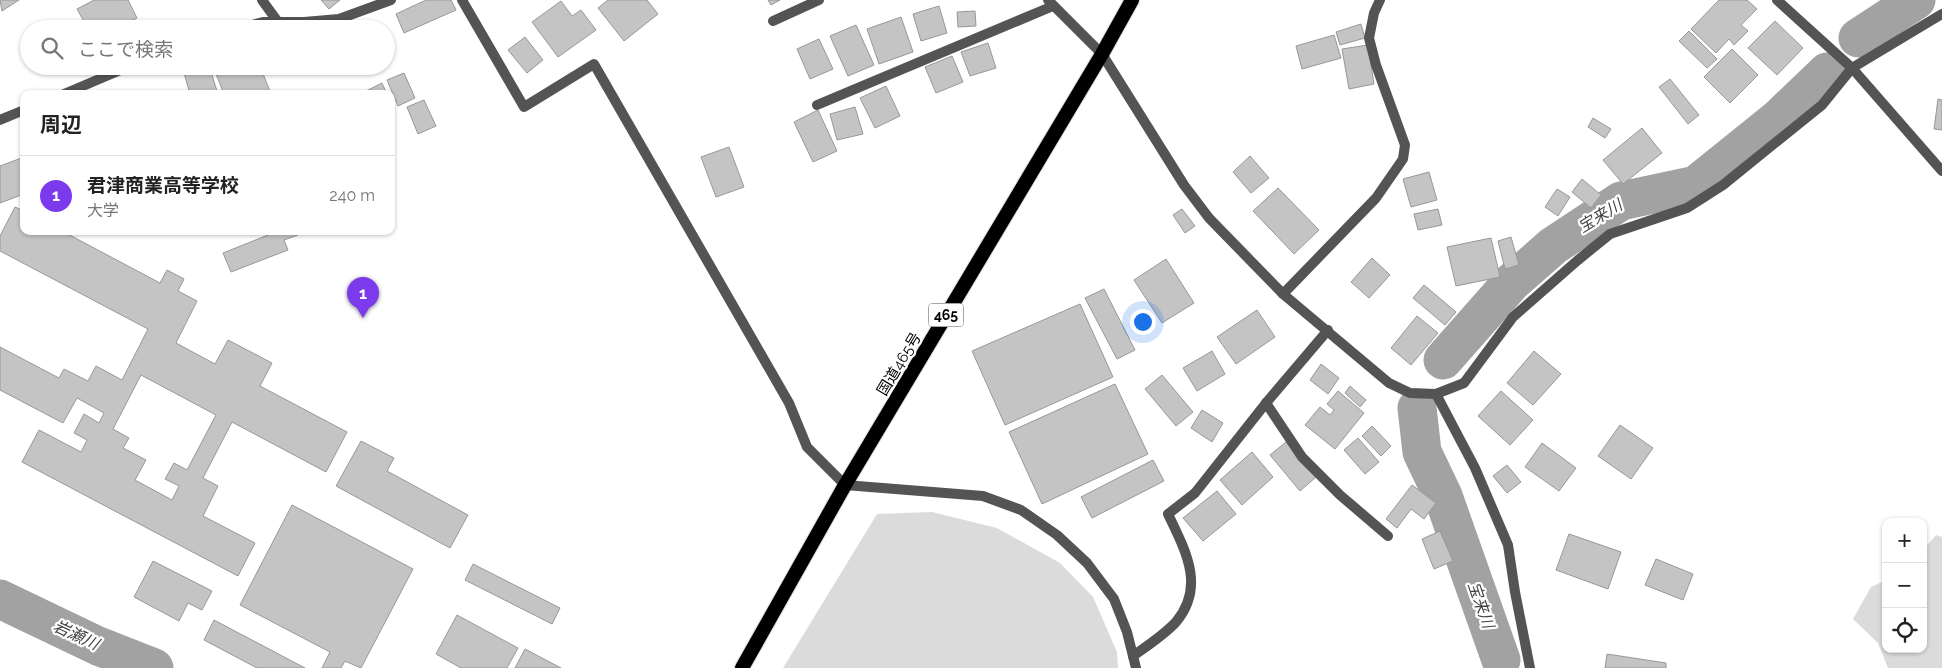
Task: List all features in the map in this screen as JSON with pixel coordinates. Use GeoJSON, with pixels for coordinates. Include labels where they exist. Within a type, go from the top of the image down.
{"type":"FeatureCollection","features":[{"type":"Feature","properties":{"kind":"highway","name":"国道465号"},"geometry":{"type":"LineString","coordinates":[[742,668],[845,485],[1102,54],[1132,0]]}},
{"type":"Feature","properties":{"kind":"street"},"geometry":{"type":"LineString","coordinates":[[262,0],[277,20]]}},
{"type":"Feature","properties":{"kind":"street"},"geometry":{"type":"LineString","coordinates":[[327,20],[339,19],[391,0]]}},
{"type":"Feature","properties":{"kind":"street"},"geometry":{"type":"LineString","coordinates":[[462,0],[524,107],[594,64],[789,403],[807,447],[845,485],[983,496],[1021,510],[1057,535],[1087,563],[1114,599],[1127,632],[1136,668]]}},
{"type":"Feature","properties":{"kind":"street"},"geometry":{"type":"LineString","coordinates":[[773,22],[819,0]]}},
{"type":"Feature","properties":{"kind":"street"},"geometry":{"type":"LineString","coordinates":[[1283,294],[1376,198],[1403,159],[1405,145],[1376,65],[1369,38],[1374,14],[1380,0]]}},
{"type":"Feature","properties":{"kind":"street"},"geometry":{"type":"LineString","coordinates":[[1777,0],[1852,68],[1942,171]]}},
{"type":"Feature","properties":{"kind":"street"},"geometry":{"type":"LineString","coordinates":[[817,105],[1051,3],[1102,54],[1184,186],[1209,218],[1283,294],[1389,383],[1410,393],[1436,394],[1464,383],[1513,317],[1610,234],[1687,208],[1723,185],[1822,105],[1852,68],[1942,14]]}},
{"type":"Feature","properties":{"kind":"street"},"geometry":{"type":"LineString","coordinates":[[73,90],[109,75]]}},
{"type":"Feature","properties":{"kind":"street"},"geometry":{"type":"LineString","coordinates":[[0,120],[20,112]]}},
{"type":"Feature","properties":{"kind":"street"},"geometry":{"type":"LineString","coordinates":[[1133,656],[1174,623],[1184,610],[1192,587],[1189,564],[1168,514],[1195,493],[1266,403],[1328,330]]}},
{"type":"Feature","properties":{"kind":"street"},"geometry":{"type":"LineString","coordinates":[[1436,394],[1475,468],[1508,545],[1530,668]]}},
{"type":"Feature","properties":{"kind":"street"},"geometry":{"type":"LineString","coordinates":[[1266,403],[1302,457],[1340,495],[1388,536]]}},
{"type":"Feature","properties":{"kind":"shaded area"},"geometry":{"type":"Polygon","coordinates":[[[932,512],[997,528],[1060,563],[1093,597],[1117,652],[1118,668],[783,668],[877,514],[932,512]]]}},
{"type":"Feature","properties":{"kind":"shaded area"},"geometry":{"type":"Polygon","coordinates":[[[1936,535],[1942,537],[1942,668],[1888,668],[1882,653],[1927,653],[1927,545],[1936,535]]]}},
{"type":"Feature","properties":{"kind":"shaded area"},"geometry":{"type":"Polygon","coordinates":[[[1882,582],[1882,653],[1878,643],[1853,619],[1871,587],[1882,582]]]}},
{"type":"Feature","properties":{"kind":"building"},"geometry":{"type":"Polygon","coordinates":[[[0,0],[19,0],[2,11],[0,0]]]}},
{"type":"Feature","properties":{"kind":"building"},"geometry":{"type":"Polygon","coordinates":[[[94,0],[128,0],[137,18],[133,20],[83,20],[77,9],[94,0]]]}},
{"type":"Feature","properties":{"kind":"building"},"geometry":{"type":"Polygon","coordinates":[[[321,0],[340,0],[329,9],[321,0]]]}},
{"type":"Feature","properties":{"kind":"building"},"geometry":{"type":"Polygon","coordinates":[[[426,0],[451,0],[456,10],[404,33],[396,14],[426,0]]]}},
{"type":"Feature","properties":{"kind":"building"},"geometry":{"type":"Polygon","coordinates":[[[608,0],[647,0],[658,14],[624,41],[598,8],[608,0]]]}},
{"type":"Feature","properties":{"kind":"building"},"geometry":{"type":"Polygon","coordinates":[[[768,0],[780,0],[771,5],[768,0]]]}},
{"type":"Feature","properties":{"kind":"building"},"geometry":{"type":"Polygon","coordinates":[[[1719,0],[1747,0],[1757,9],[1741,25],[1748,31],[1734,45],[1729,39],[1716,53],[1691,29],[1719,0]]]}},
{"type":"Feature","properties":{"kind":"building"},"geometry":{"type":"Polygon","coordinates":[[[561,1],[572,16],[581,10],[596,30],[558,57],[532,22],[561,1]]]}},
{"type":"Feature","properties":{"kind":"building"},"geometry":{"type":"Polygon","coordinates":[[[939,6],[947,33],[921,41],[913,14],[939,6]]]}},
{"type":"Feature","properties":{"kind":"building"},"geometry":{"type":"Polygon","coordinates":[[[975,11],[976,26],[958,27],[957,12],[975,11]]]}},
{"type":"Feature","properties":{"kind":"building"},"geometry":{"type":"Polygon","coordinates":[[[901,17],[913,52],[879,64],[867,29],[901,17]]]}},
{"type":"Feature","properties":{"kind":"building"},"geometry":{"type":"Polygon","coordinates":[[[1775,21],[1803,48],[1777,75],[1748,48],[1775,21]]]}},
{"type":"Feature","properties":{"kind":"building"},"geometry":{"type":"Polygon","coordinates":[[[1361,24],[1365,38],[1340,45],[1336,32],[1361,24]]]}},
{"type":"Feature","properties":{"kind":"building"},"geometry":{"type":"Polygon","coordinates":[[[856,25],[874,65],[848,76],[830,36],[856,25]]]}},
{"type":"Feature","properties":{"kind":"building"},"geometry":{"type":"Polygon","coordinates":[[[1689,31],[1717,59],[1707,68],[1679,41],[1689,31]]]}},
{"type":"Feature","properties":{"kind":"building"},"geometry":{"type":"Polygon","coordinates":[[[1334,35],[1341,58],[1302,69],[1296,46],[1334,35]]]}},
{"type":"Feature","properties":{"kind":"building"},"geometry":{"type":"Polygon","coordinates":[[[525,37],[543,60],[527,73],[508,50],[525,37]]]}},
{"type":"Feature","properties":{"kind":"building"},"geometry":{"type":"Polygon","coordinates":[[[819,39],[833,69],[810,79],[797,49],[819,39]]]}},
{"type":"Feature","properties":{"kind":"building"},"geometry":{"type":"Polygon","coordinates":[[[988,43],[996,68],[970,76],[961,52],[988,43]]]}},
{"type":"Feature","properties":{"kind":"building"},"geometry":{"type":"Polygon","coordinates":[[[1368,45],[1374,84],[1349,89],[1342,49],[1368,45]]]}},
{"type":"Feature","properties":{"kind":"building"},"geometry":{"type":"Polygon","coordinates":[[[1732,49],[1758,75],[1730,103],[1704,77],[1732,49]]]}},
{"type":"Feature","properties":{"kind":"building"},"geometry":{"type":"Polygon","coordinates":[[[952,56],[963,82],[936,93],[925,67],[952,56]]]}},
{"type":"Feature","properties":{"kind":"building"},"geometry":{"type":"Polygon","coordinates":[[[404,73],[415,98],[398,106],[395,99],[395,90],[391,90],[387,80],[404,73]]]}},
{"type":"Feature","properties":{"kind":"building"},"geometry":{"type":"Polygon","coordinates":[[[185,75],[212,75],[217,90],[189,90],[185,75]]]}},
{"type":"Feature","properties":{"kind":"building"},"geometry":{"type":"Polygon","coordinates":[[[216,75],[264,75],[269,90],[222,90],[216,75]]]}},
{"type":"Feature","properties":{"kind":"building"},"geometry":{"type":"Polygon","coordinates":[[[1670,79],[1699,115],[1688,124],[1659,87],[1670,79]]]}},
{"type":"Feature","properties":{"kind":"building"},"geometry":{"type":"Polygon","coordinates":[[[382,83],[385,90],[368,90],[382,83]]]}},
{"type":"Feature","properties":{"kind":"building"},"geometry":{"type":"Polygon","coordinates":[[[886,86],[900,116],[875,128],[860,98],[886,86]]]}},
{"type":"Feature","properties":{"kind":"building"},"geometry":{"type":"Polygon","coordinates":[[[1938,99],[1942,100],[1942,130],[1934,129],[1938,99]]]}},
{"type":"Feature","properties":{"kind":"building"},"geometry":{"type":"Polygon","coordinates":[[[424,100],[436,126],[418,134],[407,107],[424,100]]]}},
{"type":"Feature","properties":{"kind":"building"},"geometry":{"type":"Polygon","coordinates":[[[855,107],[863,134],[837,140],[830,114],[855,107]]]}},
{"type":"Feature","properties":{"kind":"building"},"geometry":{"type":"Polygon","coordinates":[[[818,110],[837,151],[813,162],[794,122],[818,110]]]}},
{"type":"Feature","properties":{"kind":"building"},"geometry":{"type":"Polygon","coordinates":[[[1593,118],[1611,129],[1605,138],[1588,127],[1593,118]]]}},
{"type":"Feature","properties":{"kind":"building"},"geometry":{"type":"Polygon","coordinates":[[[1642,128],[1662,153],[1623,184],[1603,160],[1642,128]]]}},
{"type":"Feature","properties":{"kind":"building"},"geometry":{"type":"Polygon","coordinates":[[[729,147],[744,187],[716,197],[701,157],[729,147]]]}},
{"type":"Feature","properties":{"kind":"building"},"geometry":{"type":"Polygon","coordinates":[[[1250,156],[1269,178],[1251,193],[1233,172],[1250,156]]]}},
{"type":"Feature","properties":{"kind":"building"},"geometry":{"type":"Polygon","coordinates":[[[20,158],[20,196],[0,203],[0,166],[20,158]]]}},
{"type":"Feature","properties":{"kind":"building"},"geometry":{"type":"Polygon","coordinates":[[[1429,172],[1437,200],[1411,207],[1403,179],[1429,172]]]}},
{"type":"Feature","properties":{"kind":"building"},"geometry":{"type":"Polygon","coordinates":[[[1582,179],[1601,195],[1591,208],[1572,192],[1582,179]]]}},
{"type":"Feature","properties":{"kind":"building"},"geometry":{"type":"Polygon","coordinates":[[[1278,188],[1319,230],[1294,254],[1253,211],[1278,188]]]}},
{"type":"Feature","properties":{"kind":"building"},"geometry":{"type":"Polygon","coordinates":[[[1557,189],[1570,197],[1558,216],[1545,207],[1557,189]]]}},
{"type":"Feature","properties":{"kind":"building"},"geometry":{"type":"Polygon","coordinates":[[[15,207],[20,209],[20,235],[70,235],[160,283],[167,270],[184,279],[178,291],[197,301],[176,343],[215,364],[228,340],[272,363],[260,386],[347,432],[326,472],[232,422],[203,478],[218,486],[203,516],[255,543],[238,576],[22,462],[39,430],[81,452],[87,440],[74,433],[84,414],[99,423],[104,413],[77,398],[63,423],[0,390],[0,347],[59,378],[64,369],[88,381],[96,366],[122,380],[148,329],[0,251],[0,236],[15,207]],[[141,375],[113,429],[129,438],[123,448],[146,460],[135,480],[172,500],[179,486],[165,479],[174,463],[187,470],[216,415],[141,375]]]}},
{"type":"Feature","properties":{"kind":"building"},"geometry":{"type":"Polygon","coordinates":[[[1182,209],[1195,226],[1185,233],[1173,215],[1182,209]]]}},
{"type":"Feature","properties":{"kind":"building"},"geometry":{"type":"Polygon","coordinates":[[[1438,209],[1442,225],[1418,230],[1414,214],[1438,209]]]}},
{"type":"Feature","properties":{"kind":"building"},"geometry":{"type":"Polygon","coordinates":[[[268,235],[298,235],[284,240],[288,250],[231,272],[223,253],[268,235]]]}},
{"type":"Feature","properties":{"kind":"building"},"geometry":{"type":"Polygon","coordinates":[[[1511,237],[1519,265],[1505,269],[1498,241],[1511,237]]]}},
{"type":"Feature","properties":{"kind":"building"},"geometry":{"type":"Polygon","coordinates":[[[1491,238],[1500,277],[1456,286],[1447,247],[1491,238]]]}},
{"type":"Feature","properties":{"kind":"building"},"geometry":{"type":"Polygon","coordinates":[[[1372,258],[1390,275],[1369,298],[1351,282],[1372,258]]]}},
{"type":"Feature","properties":{"kind":"building"},"geometry":{"type":"Polygon","coordinates":[[[1166,259],[1194,303],[1162,323],[1134,280],[1166,259]]]}},
{"type":"Feature","properties":{"kind":"building"},"geometry":{"type":"Polygon","coordinates":[[[365,285],[368,296],[361,298],[358,286],[365,285]]]}},
{"type":"Feature","properties":{"kind":"building"},"geometry":{"type":"Polygon","coordinates":[[[1424,285],[1456,312],[1445,325],[1413,298],[1424,285]]]}},
{"type":"Feature","properties":{"kind":"building"},"geometry":{"type":"Polygon","coordinates":[[[1104,289],[1135,350],[1117,359],[1085,298],[1104,289]]]}},
{"type":"Feature","properties":{"kind":"building"},"geometry":{"type":"Polygon","coordinates":[[[1080,304],[1113,377],[1005,425],[972,351],[1080,304]]]}},
{"type":"Feature","properties":{"kind":"building"},"geometry":{"type":"Polygon","coordinates":[[[1257,310],[1275,337],[1236,364],[1217,337],[1257,310]]]}},
{"type":"Feature","properties":{"kind":"building"},"geometry":{"type":"Polygon","coordinates":[[[1417,316],[1438,333],[1411,365],[1391,348],[1417,316]]]}},
{"type":"Feature","properties":{"kind":"building"},"geometry":{"type":"Polygon","coordinates":[[[1212,351],[1225,374],[1197,391],[1183,368],[1212,351]]]}},
{"type":"Feature","properties":{"kind":"building"},"geometry":{"type":"Polygon","coordinates":[[[1534,351],[1561,374],[1533,405],[1507,383],[1534,351]]]}},
{"type":"Feature","properties":{"kind":"building"},"geometry":{"type":"Polygon","coordinates":[[[1321,364],[1339,378],[1328,394],[1310,380],[1321,364]]]}},
{"type":"Feature","properties":{"kind":"building"},"geometry":{"type":"Polygon","coordinates":[[[1162,375],[1193,412],[1176,426],[1145,389],[1162,375]]]}},
{"type":"Feature","properties":{"kind":"building"},"geometry":{"type":"Polygon","coordinates":[[[1115,384],[1148,454],[1042,504],[1009,432],[1115,384]]]}},
{"type":"Feature","properties":{"kind":"building"},"geometry":{"type":"Polygon","coordinates":[[[1350,386],[1366,400],[1360,407],[1345,393],[1350,386]]]}},
{"type":"Feature","properties":{"kind":"building"},"geometry":{"type":"Polygon","coordinates":[[[1338,391],[1364,413],[1335,449],[1305,425],[1320,407],[1330,415],[1334,410],[1327,404],[1338,391]]]}},
{"type":"Feature","properties":{"kind":"building"},"geometry":{"type":"Polygon","coordinates":[[[1501,391],[1533,420],[1510,445],[1478,416],[1501,391]]]}},
{"type":"Feature","properties":{"kind":"building"},"geometry":{"type":"Polygon","coordinates":[[[1202,410],[1223,423],[1212,442],[1191,428],[1202,410]]]}},
{"type":"Feature","properties":{"kind":"building"},"geometry":{"type":"Polygon","coordinates":[[[1620,425],[1653,448],[1631,479],[1598,456],[1620,425]]]}},
{"type":"Feature","properties":{"kind":"building"},"geometry":{"type":"Polygon","coordinates":[[[1372,426],[1391,446],[1381,456],[1362,436],[1372,426]]]}},
{"type":"Feature","properties":{"kind":"building"},"geometry":{"type":"Polygon","coordinates":[[[1358,438],[1379,462],[1365,474],[1344,450],[1358,438]]]}},
{"type":"Feature","properties":{"kind":"building"},"geometry":{"type":"Polygon","coordinates":[[[361,441],[394,458],[387,471],[468,515],[450,548],[336,486],[361,441]]]}},
{"type":"Feature","properties":{"kind":"building"},"geometry":{"type":"Polygon","coordinates":[[[1286,442],[1316,477],[1300,491],[1270,455],[1286,442]]]}},
{"type":"Feature","properties":{"kind":"building"},"geometry":{"type":"Polygon","coordinates":[[[1542,443],[1576,468],[1559,491],[1525,467],[1542,443]]]}},
{"type":"Feature","properties":{"kind":"building"},"geometry":{"type":"Polygon","coordinates":[[[1252,452],[1273,477],[1242,505],[1220,480],[1252,452]]]}},
{"type":"Feature","properties":{"kind":"building"},"geometry":{"type":"Polygon","coordinates":[[[1153,460],[1164,481],[1092,518],[1081,497],[1153,460]]]}},
{"type":"Feature","properties":{"kind":"building"},"geometry":{"type":"Polygon","coordinates":[[[1507,465],[1521,482],[1507,493],[1493,476],[1507,465]]]}},
{"type":"Feature","properties":{"kind":"building"},"geometry":{"type":"Polygon","coordinates":[[[1412,485],[1436,503],[1424,519],[1411,509],[1397,528],[1386,519],[1412,485]]]}},
{"type":"Feature","properties":{"kind":"building"},"geometry":{"type":"Polygon","coordinates":[[[1217,491],[1236,514],[1203,541],[1183,518],[1217,491]]]}},
{"type":"Feature","properties":{"kind":"building"},"geometry":{"type":"Polygon","coordinates":[[[292,505],[413,569],[361,668],[345,661],[341,668],[322,668],[330,652],[240,605],[292,505]]]}},
{"type":"Feature","properties":{"kind":"building"},"geometry":{"type":"Polygon","coordinates":[[[1440,531],[1453,561],[1434,569],[1422,539],[1440,531]]]}},
{"type":"Feature","properties":{"kind":"building"},"geometry":{"type":"Polygon","coordinates":[[[1569,534],[1621,552],[1608,589],[1556,570],[1569,534]]]}},
{"type":"Feature","properties":{"kind":"building"},"geometry":{"type":"Polygon","coordinates":[[[1656,559],[1693,574],[1683,600],[1645,585],[1656,559]]]}},
{"type":"Feature","properties":{"kind":"building"},"geometry":{"type":"Polygon","coordinates":[[[153,561],[212,591],[202,610],[188,603],[179,621],[134,597],[153,561]]]}},
{"type":"Feature","properties":{"kind":"building"},"geometry":{"type":"Polygon","coordinates":[[[473,564],[560,608],[552,624],[465,580],[473,564]]]}},
{"type":"Feature","properties":{"kind":"building"},"geometry":{"type":"Polygon","coordinates":[[[457,615],[518,648],[507,668],[461,668],[436,654],[457,615]]]}},
{"type":"Feature","properties":{"kind":"building"},"geometry":{"type":"Polygon","coordinates":[[[214,620],[305,668],[257,668],[204,640],[214,620]]]}},
{"type":"Feature","properties":{"kind":"building"},"geometry":{"type":"Polygon","coordinates":[[[525,649],[561,668],[515,668],[525,649]]]}},
{"type":"Feature","properties":{"kind":"building"},"geometry":{"type":"Polygon","coordinates":[[[1607,654],[1666,663],[1666,668],[1605,668],[1607,654]]]}},
{"type":"Feature","properties":{"kind":"waterway","name":"宝来川"},"geometry":{"type":"LineString","coordinates":[[1858,38],[1916,0]]}},
{"type":"Feature","properties":{"kind":"waterway","name":"宝来川"},"geometry":{"type":"LineString","coordinates":[[1443,360],[1511,283],[1553,246],[1621,201],[1696,185],[1778,119],[1827,72]]}},
{"type":"Feature","properties":{"kind":"waterway","name":"宝来川"},"geometry":{"type":"LineString","coordinates":[[1417,408],[1422,452],[1443,496],[1501,660]]}},
{"type":"Feature","properties":{"kind":"waterway","name":"岩瀬川"},"geometry":{"type":"LineString","coordinates":[[0,599],[98,646],[154,668]]}},
{"type":"Feature","properties":{"kind":"place","name":"君津商業高等学校"},"geometry":{"type":"Point","coordinates":[363,318]}}]}
